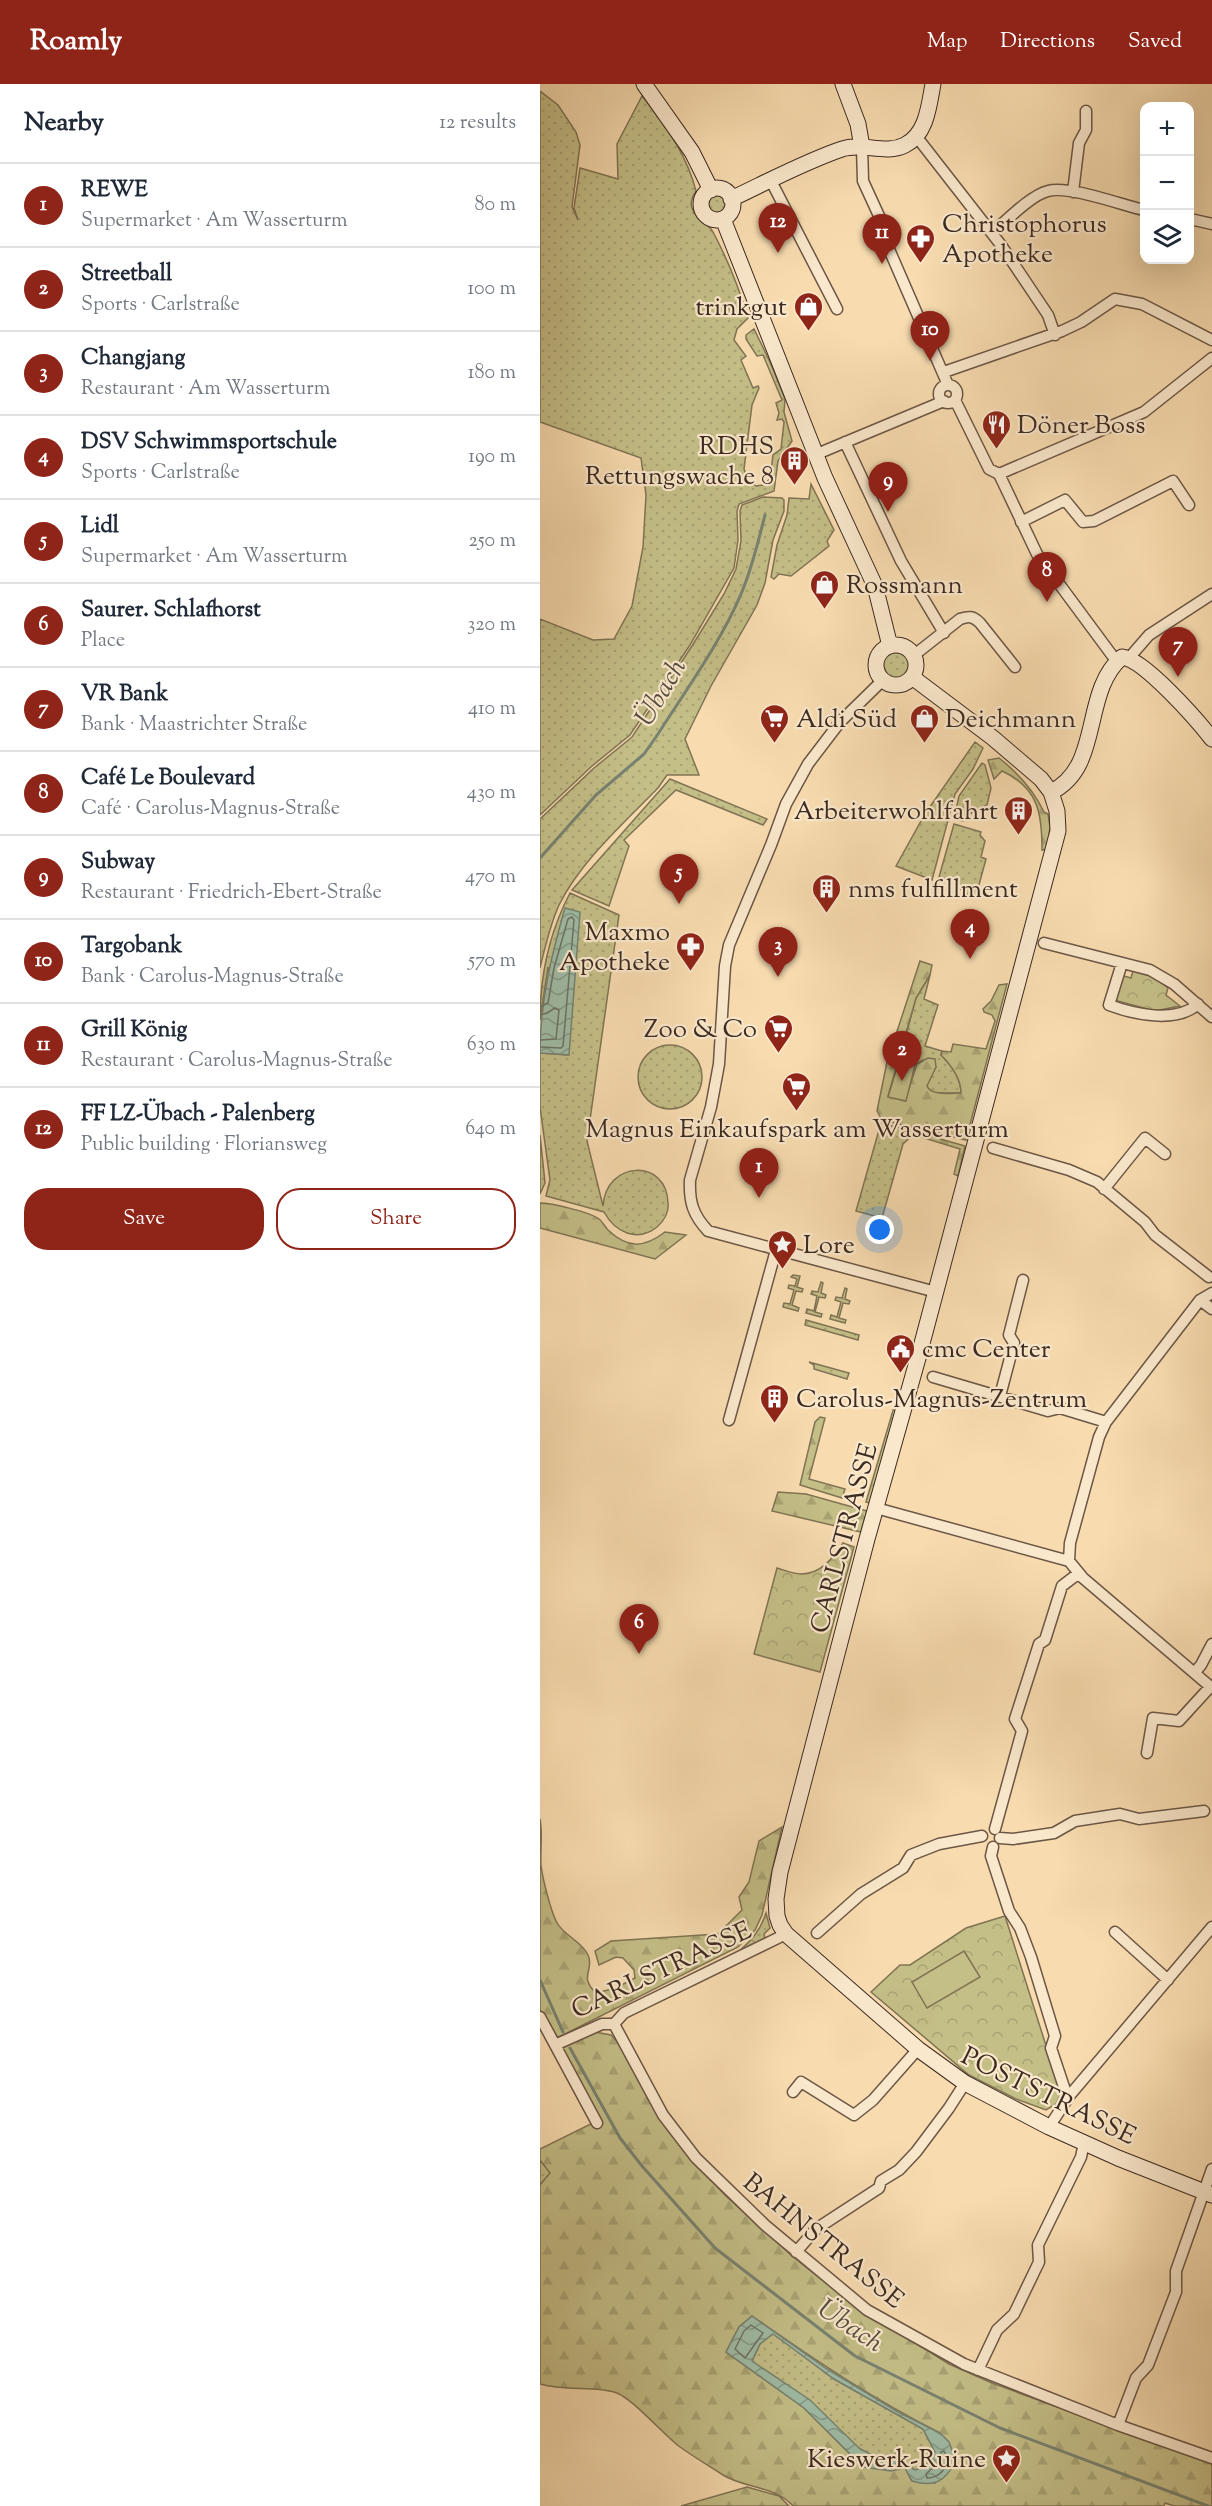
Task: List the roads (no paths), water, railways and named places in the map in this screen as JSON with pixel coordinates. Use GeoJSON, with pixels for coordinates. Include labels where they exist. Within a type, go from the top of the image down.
{"type":"FeatureCollection","features":[{"type":"Feature","properties":{"kind":"main road"},"geometry":{"type":"LineString","coordinates":[[644,84],[692,152],[711,190]]}},
{"type":"Feature","properties":{"kind":"main road"},"geometry":{"type":"LineString","coordinates":[[843,84],[858,124],[862,147]]}},
{"type":"Feature","properties":{"kind":"main road"},"geometry":{"type":"LineString","coordinates":[[731,198],[842,149],[862,147],[893,149],[906,145],[916,136],[927,115],[933,84]]}},
{"type":"Feature","properties":{"kind":"main road"},"geometry":{"type":"LineString","coordinates":[[711,190],[723,190],[731,198],[731,211],[723,219],[711,219],[702,210],[702,198],[711,190]]}},
{"type":"Feature","properties":{"kind":"main road"},"geometry":{"type":"LineString","coordinates":[[723,219],[825,478],[875,586],[891,646]]}},
{"type":"Feature","properties":{"kind":"main road"},"geometry":{"type":"LineString","coordinates":[[891,646],[905,648],[913,656],[916,665],[912,677],[898,685],[883,680],[877,673],[877,660],[883,650],[891,646]]}},
{"type":"Feature","properties":{"kind":"main road"},"geometry":{"type":"LineString","coordinates":[[912,677],[993,738],[1041,779],[1051,792],[1066,783],[1077,769],[1103,686],[1123,660],[1170,692],[1212,739]]}},
{"type":"Feature","properties":{"kind":"main road","name":"CARLSTRASSE"},"geometry":{"type":"LineString","coordinates":[[777,1916],[776,1899],[780,1872],[1058,831],[1057,811],[1051,792]]}},
{"type":"Feature","properties":{"kind":"main road","name":"POSTSTRASSE"},"geometry":{"type":"LineString","coordinates":[[777,1916],[786,1934],[918,2049],[964,2083],[1084,2143],[1208,2193]]}},
{"type":"Feature","properties":{"kind":"street"},"geometry":{"type":"LineString","coordinates":[[1073,192],[1079,143],[1086,130],[1086,111]]}},
{"type":"Feature","properties":{"kind":"street"},"geometry":{"type":"LineString","coordinates":[[916,136],[992,233],[1048,315],[1054,335]]}},
{"type":"Feature","properties":{"kind":"street"},"geometry":{"type":"LineString","coordinates":[[817,454],[949,400],[956,390],[948,385],[885,240],[880,218],[868,194],[861,169],[862,147]]}},
{"type":"Feature","properties":{"kind":"street"},"geometry":{"type":"LineString","coordinates":[[771,181],[837,309]]}},
{"type":"Feature","properties":{"kind":"street"},"geometry":{"type":"LineString","coordinates":[[992,233],[1034,198],[1047,191],[1073,192],[1140,209]]}},
{"type":"Feature","properties":{"kind":"street"},"geometry":{"type":"LineString","coordinates":[[1194,220],[1212,224]]}},
{"type":"Feature","properties":{"kind":"street"},"geometry":{"type":"LineString","coordinates":[[944,372],[1054,335],[1081,322],[1109,302],[1121,299],[1142,304],[1212,340]]}},
{"type":"Feature","properties":{"kind":"street"},"geometry":{"type":"LineString","coordinates":[[999,474],[1144,412],[1212,358]]}},
{"type":"Feature","properties":{"kind":"street"},"geometry":{"type":"LineString","coordinates":[[949,400],[989,469],[999,474],[1037,554],[1123,660],[1149,635],[1212,594]]}},
{"type":"Feature","properties":{"kind":"street"},"geometry":{"type":"LineString","coordinates":[[844,442],[899,558],[944,633]]}},
{"type":"Feature","properties":{"kind":"street"},"geometry":{"type":"LineString","coordinates":[[1021,522],[1065,500],[1083,522],[1094,521],[1173,481],[1189,505]]}},
{"type":"Feature","properties":{"kind":"street"},"geometry":{"type":"LineString","coordinates":[[913,656],[960,619],[968,616],[974,617],[1015,667]]}},
{"type":"Feature","properties":{"kind":"street"},"geometry":{"type":"LineString","coordinates":[[883,680],[840,722],[808,764],[786,804],[729,945],[725,966],[719,1064],[711,1107],[690,1180],[692,1209],[708,1231],[936,1292]]}},
{"type":"Feature","properties":{"kind":"street"},"geometry":{"type":"LineString","coordinates":[[1044,943],[1153,972],[1174,984],[1212,1017]]}},
{"type":"Feature","properties":{"kind":"street"},"geometry":{"type":"LineString","coordinates":[[1122,963],[1109,1005],[1151,1016],[1183,1012],[1198,1004]]}},
{"type":"Feature","properties":{"kind":"street"},"geometry":{"type":"LineString","coordinates":[[1104,1189],[1145,1138],[1164,1154]]}},
{"type":"Feature","properties":{"kind":"street"},"geometry":{"type":"LineString","coordinates":[[993,1148],[1069,1170],[1097,1182],[1145,1222],[1156,1236],[1210,1275],[1200,1300],[1106,1422],[1099,1437],[1070,1542],[1069,1561]]}},
{"type":"Feature","properties":{"kind":"street"},"geometry":{"type":"LineString","coordinates":[[729,1420],[776,1250]]}},
{"type":"Feature","properties":{"kind":"street"},"geometry":{"type":"LineString","coordinates":[[1000,1396],[1014,1343],[1009,1335],[1023,1280]]}},
{"type":"Feature","properties":{"kind":"street"},"geometry":{"type":"LineString","coordinates":[[1200,1300],[1212,1293]]}},
{"type":"Feature","properties":{"kind":"street"},"geometry":{"type":"LineString","coordinates":[[1200,1300],[1212,1309]]}},
{"type":"Feature","properties":{"kind":"street"},"geometry":{"type":"LineString","coordinates":[[933,1377],[1048,1411],[1060,1408],[1106,1422]]}},
{"type":"Feature","properties":{"kind":"street"},"geometry":{"type":"LineString","coordinates":[[876,1508],[1069,1561],[1079,1573],[1195,1672],[1211,1687],[1179,1721],[1153,1718],[1148,1753]]}},
{"type":"Feature","properties":{"kind":"street"},"geometry":{"type":"LineString","coordinates":[[1070,2095],[1065,2090],[1051,2048],[1055,2036],[1032,1960],[1020,1928],[1008,1911],[991,1856],[1022,1731],[1015,1719],[1039,1644],[1045,1640],[1062,1586],[1079,1573]]}},
{"type":"Feature","properties":{"kind":"street"},"geometry":{"type":"LineString","coordinates":[[1195,1672],[1212,1644]]}},
{"type":"Feature","properties":{"kind":"street"},"geometry":{"type":"LineString","coordinates":[[818,1933],[861,1894],[903,1868],[912,1855],[939,1845],[982,1836],[985,1845],[996,1838],[1013,1839],[1054,1833],[1075,1821],[1120,1814],[1139,1819],[1204,1811]]}},
{"type":"Feature","properties":{"kind":"street"},"geometry":{"type":"LineString","coordinates":[[1049,2127],[1070,2095],[1212,1927]]}},
{"type":"Feature","properties":{"kind":"street"},"geometry":{"type":"LineString","coordinates":[[1115,1932],[1168,1980]]}},
{"type":"Feature","properties":{"kind":"street","name":"CARLSTRASSE"},"geometry":{"type":"LineString","coordinates":[[555,2045],[602,2024],[614,2024],[624,2013],[786,1934]]}},
{"type":"Feature","properties":{"kind":"street"},"geometry":{"type":"LineString","coordinates":[[540,2017],[597,2123]]}},
{"type":"Feature","properties":{"kind":"street","name":"BAHNSTRASSE"},"geometry":{"type":"LineString","coordinates":[[614,2024],[653,2097],[682,2140],[714,2178],[796,2252],[867,2310],[978,2370],[1118,2425],[1212,2458]]}},
{"type":"Feature","properties":{"kind":"street"},"geometry":{"type":"LineString","coordinates":[[793,2092],[801,2082],[854,2115],[873,2100],[918,2049]]}},
{"type":"Feature","properties":{"kind":"street"},"geometry":{"type":"LineString","coordinates":[[796,2252],[816,2229],[879,2188],[881,2181],[899,2170],[931,2134],[964,2083]]}},
{"type":"Feature","properties":{"kind":"street"},"geometry":{"type":"LineString","coordinates":[[978,2370],[997,2330],[1014,2314],[1038,2264],[1038,2246],[1081,2157],[1084,2143]]}},
{"type":"Feature","properties":{"kind":"street"},"geometry":{"type":"LineString","coordinates":[[1118,2425],[1136,2378],[1148,2365],[1176,2292],[1176,2271],[1208,2193],[1212,2169]]}},
{"type":"Feature","properties":{"kind":"water"},"geometry":{"type":"Polygon","coordinates":[[[565,908],[580,912],[569,1055],[540,1053],[540,1034],[547,980],[565,908]]]}},
{"type":"Feature","properties":{"kind":"water"},"geometry":{"type":"Polygon","coordinates":[[[752,2316],[827,2369],[898,2412],[940,2433],[949,2442],[956,2461],[948,2474],[938,2481],[927,2484],[912,2481],[905,2468],[891,2471],[863,2467],[804,2408],[726,2352],[739,2327],[752,2316]],[[773,2334],[760,2344],[752,2361],[810,2400],[860,2449],[876,2457],[898,2454],[905,2464],[915,2470],[930,2462],[935,2452],[923,2429],[834,2379],[773,2334]]]}},
{"type":"Feature","properties":{"kind":"waterway","name":"Übach"},"geometry":{"type":"LineString","coordinates":[[540,858],[596,795],[644,754],[702,667],[741,594],[765,515]]}},
{"type":"Feature","properties":{"kind":"waterway","name":"Übach"},"geometry":{"type":"LineString","coordinates":[[540,1980],[563,2032]]}},
{"type":"Feature","properties":{"kind":"waterway","name":"Übach"},"geometry":{"type":"LineString","coordinates":[[570,2048],[620,2138],[715,2248],[855,2356],[1000,2428],[1208,2506]]}},
{"type":"Feature","properties":{"kind":"place","name":"FF LZ-Übach - Palenberg"},"geometry":{"type":"Point","coordinates":[778,253]}},
{"type":"Feature","properties":{"kind":"place","name":"Grill König"},"geometry":{"type":"Point","coordinates":[882,264]}},
{"type":"Feature","properties":{"kind":"place","name":"Christophorus Apotheke"},"geometry":{"type":"Point","coordinates":[921,264]}},
{"type":"Feature","properties":{"kind":"place","name":"trinkgut"},"geometry":{"type":"Point","coordinates":[808,332]}},
{"type":"Feature","properties":{"kind":"place","name":"Targobank"},"geometry":{"type":"Point","coordinates":[930,361]}},
{"type":"Feature","properties":{"kind":"place","name":"Döner Boss"},"geometry":{"type":"Point","coordinates":[996,450]}},
{"type":"Feature","properties":{"kind":"place","name":"RDHS Rettungswache 8"},"geometry":{"type":"Point","coordinates":[795,486]}},
{"type":"Feature","properties":{"kind":"place","name":"Subway"},"geometry":{"type":"Point","coordinates":[888,512]}},
{"type":"Feature","properties":{"kind":"place","name":"Café Le Boulevard"},"geometry":{"type":"Point","coordinates":[1047,602]}},
{"type":"Feature","properties":{"kind":"place","name":"Rossmann"},"geometry":{"type":"Point","coordinates":[825,610]}},
{"type":"Feature","properties":{"kind":"place","name":"VR Bank"},"geometry":{"type":"Point","coordinates":[1178,677]}},
{"type":"Feature","properties":{"kind":"place","name":"Aldi Süd"},"geometry":{"type":"Point","coordinates":[775,744]}},
{"type":"Feature","properties":{"kind":"place","name":"Deichmann"},"geometry":{"type":"Point","coordinates":[924,744]}},
{"type":"Feature","properties":{"kind":"place","name":"Arbeiterwohlfahrt"},"geometry":{"type":"Point","coordinates":[1019,836]}},
{"type":"Feature","properties":{"kind":"place","name":"Lidl"},"geometry":{"type":"Point","coordinates":[679,904]}},
{"type":"Feature","properties":{"kind":"place","name":"nms fulfillment"},"geometry":{"type":"Point","coordinates":[827,914]}},
{"type":"Feature","properties":{"kind":"place","name":"DSV Schwimmsportschule"},"geometry":{"type":"Point","coordinates":[970,959]}},
{"type":"Feature","properties":{"kind":"place","name":"Maxmo Apotheke"},"geometry":{"type":"Point","coordinates":[691,972]}},
{"type":"Feature","properties":{"kind":"place","name":"Changjang"},"geometry":{"type":"Point","coordinates":[778,977]}},
{"type":"Feature","properties":{"kind":"place","name":"Zoo & Co"},"geometry":{"type":"Point","coordinates":[778,1054]}},
{"type":"Feature","properties":{"kind":"place","name":"Streetball"},"geometry":{"type":"Point","coordinates":[902,1081]}},
{"type":"Feature","properties":{"kind":"place","name":"Magnus Einkaufspark am Wasserturm"},"geometry":{"type":"Point","coordinates":[797,1112]}},
{"type":"Feature","properties":{"kind":"place","name":"REWE"},"geometry":{"type":"Point","coordinates":[759,1198]}},
{"type":"Feature","properties":{"kind":"place","name":"Lore"},"geometry":{"type":"Point","coordinates":[782,1270]}},
{"type":"Feature","properties":{"kind":"place","name":"cmc Center"},"geometry":{"type":"Point","coordinates":[901,1374]}},
{"type":"Feature","properties":{"kind":"place","name":"Carolus-Magnus-Zentrum"},"geometry":{"type":"Point","coordinates":[775,1424]}},
{"type":"Feature","properties":{"kind":"place","name":"Saurer. Schlafhorst"},"geometry":{"type":"Point","coordinates":[639,1654]}},
{"type":"Feature","properties":{"kind":"place","name":"Kieswerk-Ruine"},"geometry":{"type":"Point","coordinates":[1007,2484]}}]}
